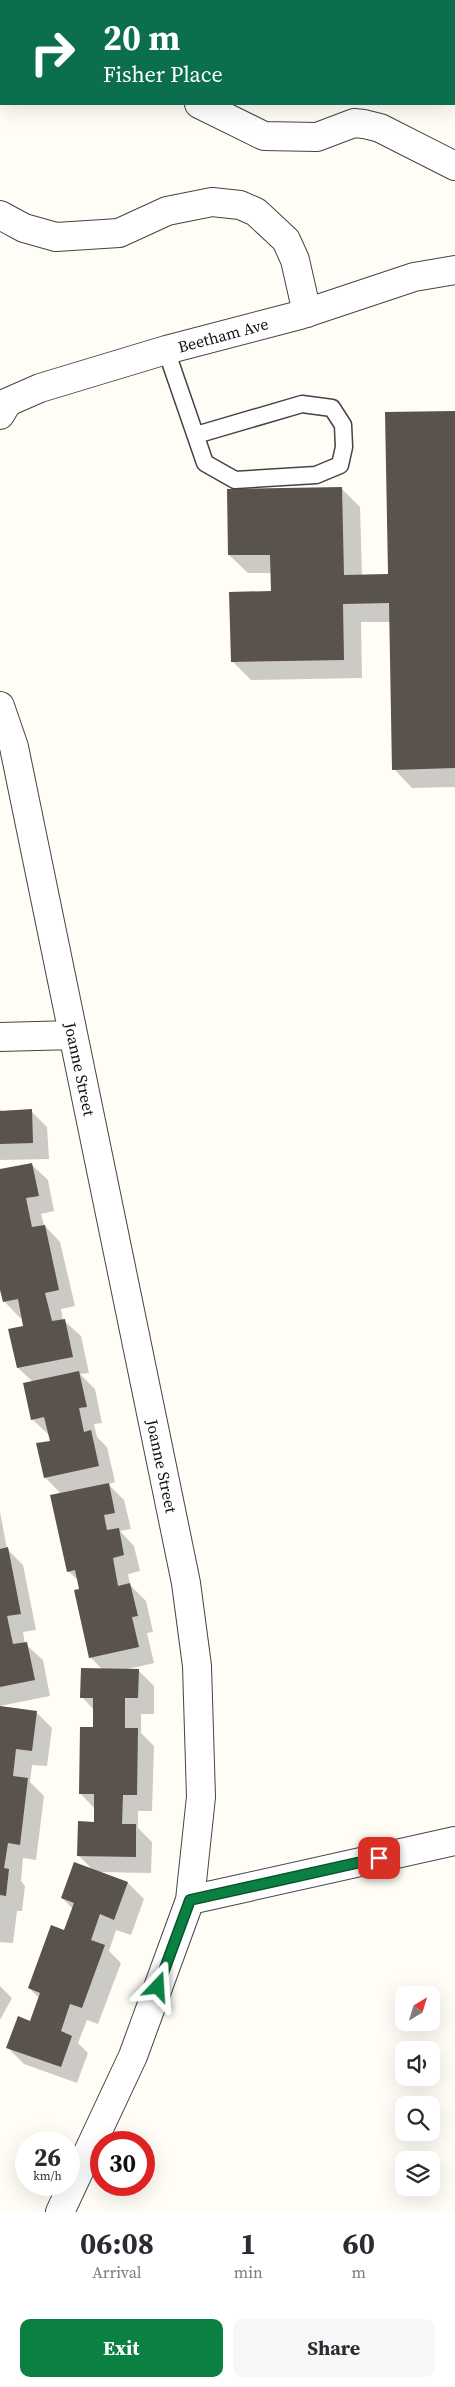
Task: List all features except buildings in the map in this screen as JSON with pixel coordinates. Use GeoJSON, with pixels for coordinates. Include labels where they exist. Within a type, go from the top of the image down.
{"type":"FeatureCollection","features":[{"type":"Feature","properties":{"kind":"street"},"geometry":{"type":"LineString","coordinates":[[201,105],[264,136],[316,136],[354,123],[372,126],[455,166]]}},
{"type":"Feature","properties":{"kind":"street"},"geometry":{"type":"LineString","coordinates":[[0,216],[24,228],[56,237],[119,234],[167,211],[212,202],[240,205],[256,212],[286,240],[295,260],[307,313]]}},
{"type":"Feature","properties":{"kind":"street","name":"Beetham Ave"},"geometry":{"type":"LineString","coordinates":[[0,415],[8,402],[40,388],[166,350],[307,313],[414,277],[455,270]]}},
{"type":"Feature","properties":{"kind":"street","name":"Joanne Street"},"geometry":{"type":"LineString","coordinates":[[0,706],[14,747],[186,1583],[196,1666],[201,1797],[190,1900],[133,2056],[60,2212]]}},
{"type":"Feature","properties":{"kind":"street"},"geometry":{"type":"LineString","coordinates":[[0,1037],[73,1035]]}},
{"type":"Feature","properties":{"kind":"street"},"geometry":{"type":"LineString","coordinates":[[190,1900],[455,1841]]}},
{"type":"Feature","properties":{"kind":"lane"},"geometry":{"type":"LineString","coordinates":[[166,350],[205,463],[236,480],[316,476],[340,465],[344,448],[343,425],[332,408],[313,404],[302,404],[196,435]]}},
{"type":"Feature","properties":{"kind":"route"},"geometry":{"type":"LineString","coordinates":[[158,1987],[190,1900],[379,1858]]}}]}
